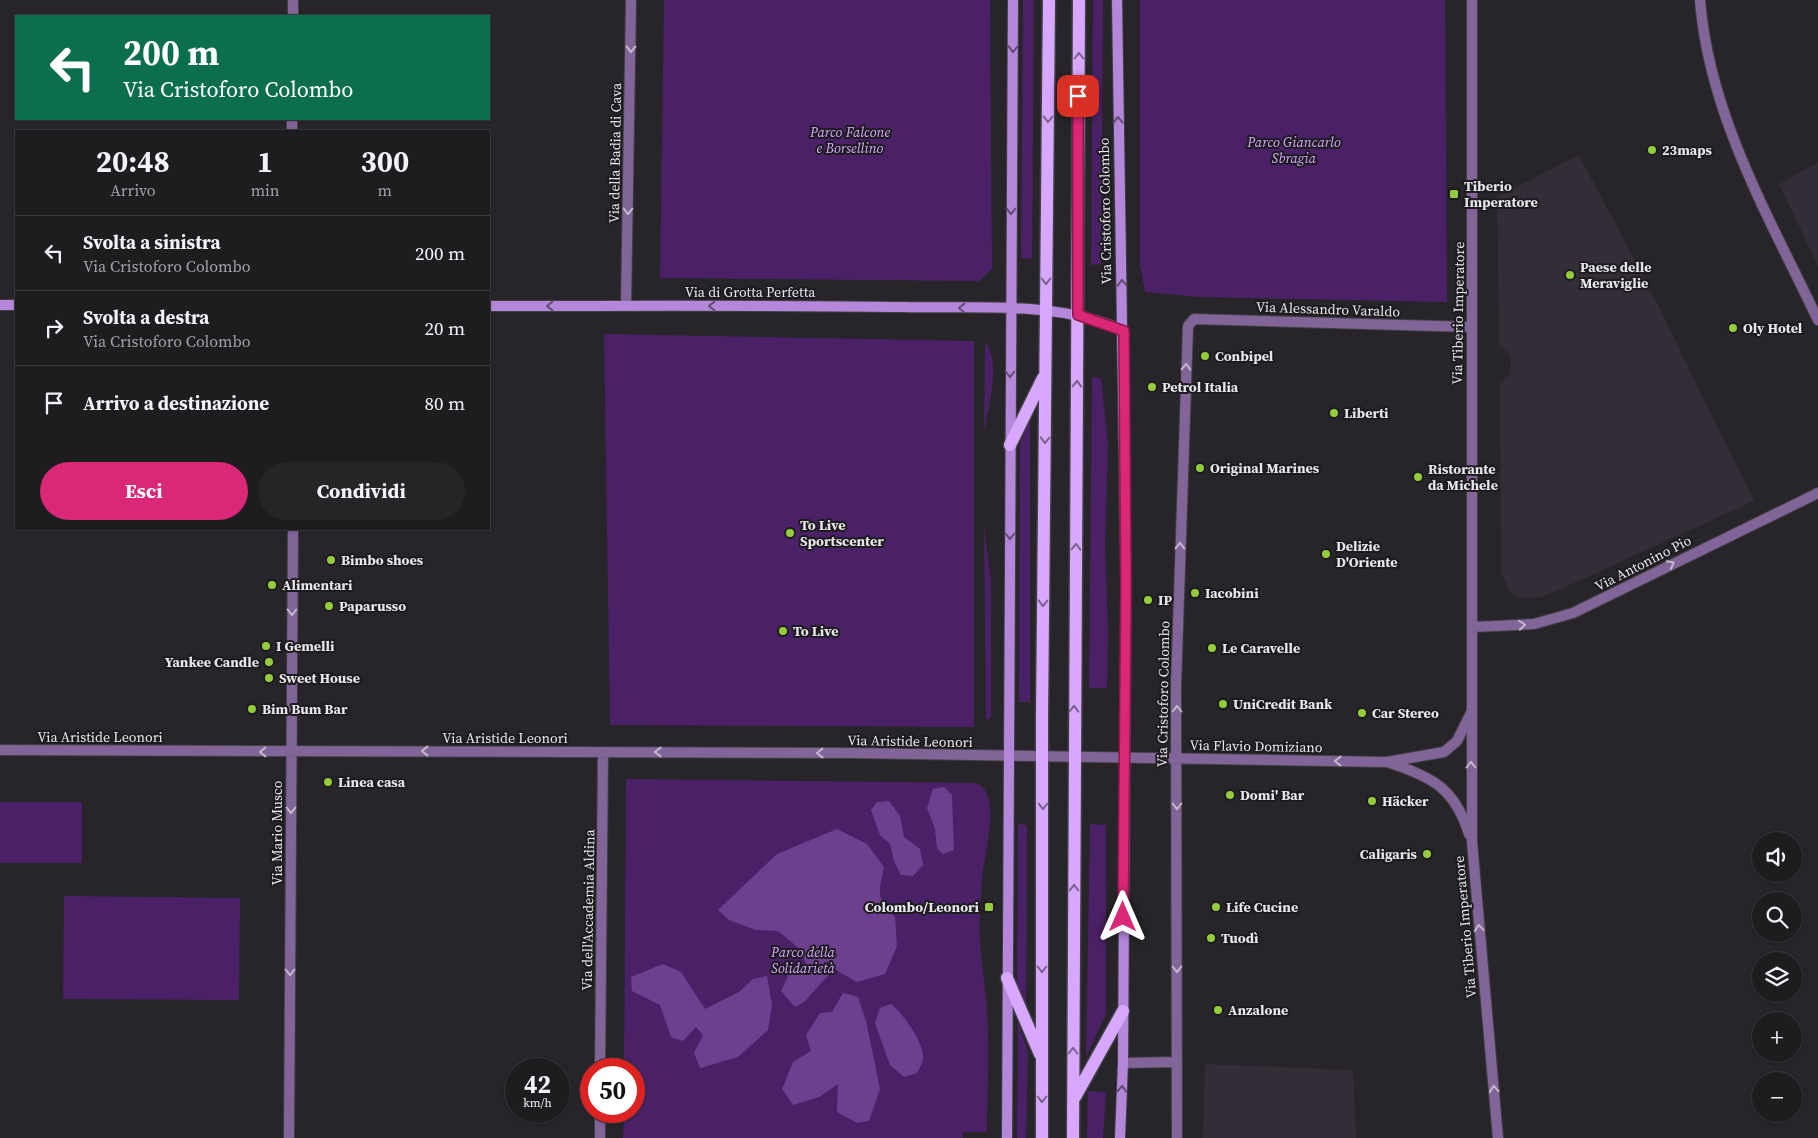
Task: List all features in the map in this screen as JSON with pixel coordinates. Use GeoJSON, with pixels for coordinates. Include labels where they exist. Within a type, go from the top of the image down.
{"type":"FeatureCollection","features":[{"type":"Feature","properties":{"kind":"main road"},"geometry":{"type":"LineString","coordinates":[[1007,1138],[1013,0]]}},
{"type":"Feature","properties":{"kind":"main road"},"geometry":{"type":"LineString","coordinates":[[1042,1138],[1049,0]]}},
{"type":"Feature","properties":{"kind":"main road","name":"Via Cristoforo Colombo"},"geometry":{"type":"LineString","coordinates":[[1073,1138],[1079,0]]}},
{"type":"Feature","properties":{"kind":"main road","name":"Via Cristoforo Colombo"},"geometry":{"type":"LineString","coordinates":[[1116,0],[1124,331],[1126,588],[1123,1063],[1120,1138]]}},
{"type":"Feature","properties":{"kind":"main road"},"geometry":{"type":"LineString","coordinates":[[0,305],[15,305]]}},
{"type":"Feature","properties":{"kind":"main road","name":"Via di Grotta Perfetta"},"geometry":{"type":"LineString","coordinates":[[490,306],[815,306],[1011,309]]}},
{"type":"Feature","properties":{"kind":"main road"},"geometry":{"type":"LineString","coordinates":[[1011,309],[1078,315],[1124,331]]}},
{"type":"Feature","properties":{"kind":"main road"},"geometry":{"type":"LineString","coordinates":[[1010,444],[1046,374]]}},
{"type":"Feature","properties":{"kind":"main road"},"geometry":{"type":"LineString","coordinates":[[1008,978],[1042,1059]]}},
{"type":"Feature","properties":{"kind":"main road"},"geometry":{"type":"LineString","coordinates":[[1073,1099],[1122,1012]]}},
{"type":"Feature","properties":{"kind":"street"},"geometry":{"type":"LineString","coordinates":[[293,0],[293,15]]}},
{"type":"Feature","properties":{"kind":"street","name":"Via della Badia di Cava"},"geometry":{"type":"LineString","coordinates":[[626,306],[631,0]]}},
{"type":"Feature","properties":{"kind":"street","name":"Via Tiberio Imperatore"},"geometry":{"type":"LineString","coordinates":[[1472,0],[1474,195],[1471,327],[1472,842],[1498,1138]]}},
{"type":"Feature","properties":{"kind":"street"},"geometry":{"type":"LineString","coordinates":[[1700,0],[1712,72],[1727,126],[1818,320]]}},
{"type":"Feature","properties":{"kind":"street","name":"Via Alessandro Varaldo"},"geometry":{"type":"LineString","coordinates":[[1188,326],[1194,319],[1471,327]]}},
{"type":"Feature","properties":{"kind":"street","name":"Via Cristoforo Colombo"},"geometry":{"type":"LineString","coordinates":[[1177,1138],[1176,686],[1188,326]]}},
{"type":"Feature","properties":{"kind":"street","name":"Via Antonino Pio"},"geometry":{"type":"LineString","coordinates":[[1473,626],[1534,624],[1573,613],[1818,493]]}},
{"type":"Feature","properties":{"kind":"street","name":"Via Mario Musco"},"geometry":{"type":"LineString","coordinates":[[289,1138],[293,530]]}},
{"type":"Feature","properties":{"kind":"street"},"geometry":{"type":"LineString","coordinates":[[1387,762],[1444,752],[1457,741],[1471,713]]}},
{"type":"Feature","properties":{"kind":"street","name":"Via Aristide Leonori"},"geometry":{"type":"LineString","coordinates":[[0,750],[855,753],[1009,757]]}},
{"type":"Feature","properties":{"kind":"street","name":"Via dell'Accademia Aldina"},"geometry":{"type":"LineString","coordinates":[[600,1058],[603,752]]}},
{"type":"Feature","properties":{"kind":"street"},"geometry":{"type":"LineString","coordinates":[[1009,757],[1124,759]]}},
{"type":"Feature","properties":{"kind":"street","name":"Via Flavio Domiziano"},"geometry":{"type":"LineString","coordinates":[[1124,759],[1177,758],[1387,762]]}},
{"type":"Feature","properties":{"kind":"street"},"geometry":{"type":"LineString","coordinates":[[1387,762],[1418,772],[1444,789],[1464,818],[1472,842]]}},
{"type":"Feature","properties":{"kind":"street"},"geometry":{"type":"LineString","coordinates":[[1123,1063],[1177,1062]]}},
{"type":"Feature","properties":{"kind":"street"},"geometry":{"type":"LineString","coordinates":[[600,1123],[600,1138]]}},
{"type":"Feature","properties":{"kind":"shaded area"},"geometry":{"type":"Polygon","coordinates":[[[1579,155],[1653,295],[1754,501],[1561,589],[1541,597],[1524,598],[1516,596],[1510,591],[1501,574],[1500,383],[1511,373],[1510,355],[1499,344],[1497,197],[1579,155]]]}},
{"type":"Feature","properties":{"kind":"shaded area"},"geometry":{"type":"Polygon","coordinates":[[[1818,162],[1818,266],[1779,184],[1818,162]]]}},
{"type":"Feature","properties":{"kind":"shaded area"},"geometry":{"type":"Polygon","coordinates":[[[944,787],[952,795],[954,850],[943,854],[937,848],[935,829],[927,808],[933,789],[944,787]]]}},
{"type":"Feature","properties":{"kind":"shaded area"},"geometry":{"type":"Polygon","coordinates":[[[889,801],[900,816],[904,837],[920,849],[923,865],[913,876],[901,875],[894,861],[890,844],[880,835],[871,810],[877,802],[889,801]]]}},
{"type":"Feature","properties":{"kind":"shaded area"},"geometry":{"type":"Polygon","coordinates":[[[837,829],[867,844],[884,867],[880,895],[884,905],[895,917],[897,946],[885,974],[857,982],[834,969],[805,1001],[795,1007],[781,991],[790,972],[808,969],[801,950],[778,931],[756,930],[729,920],[718,910],[777,854],[837,829]]]}},
{"type":"Feature","properties":{"kind":"shaded area"},"geometry":{"type":"Polygon","coordinates":[[[663,964],[681,972],[705,1009],[739,992],[753,979],[767,976],[772,1005],[768,1030],[738,1057],[700,1068],[694,1053],[703,1035],[696,1027],[683,1041],[671,1037],[660,1005],[632,991],[631,977],[663,964]]]}},
{"type":"Feature","properties":{"kind":"shaded area"},"geometry":{"type":"Polygon","coordinates":[[[843,993],[858,997],[866,1021],[880,1089],[869,1121],[857,1123],[837,1112],[838,1084],[819,1097],[793,1105],[782,1089],[793,1062],[811,1051],[806,1035],[820,1013],[832,1012],[843,993]]]}},
{"type":"Feature","properties":{"kind":"shaded area"},"geometry":{"type":"Polygon","coordinates":[[[891,1004],[912,1029],[923,1052],[922,1062],[917,1073],[904,1077],[890,1065],[875,1023],[880,1008],[891,1004]]]}},
{"type":"Feature","properties":{"kind":"shaded area"},"geometry":{"type":"Polygon","coordinates":[[[1205,1064],[1353,1070],[1356,1138],[1203,1138],[1205,1064]]]}},
{"type":"Feature","properties":{"kind":"green space","name":"Parco Falcone e Borsellino"},"geometry":{"type":"Polygon","coordinates":[[[664,0],[990,0],[992,269],[979,281],[660,278],[664,0]]]}},
{"type":"Feature","properties":{"kind":"green space"},"geometry":{"type":"Polygon","coordinates":[[[1023,0],[1034,0],[1032,259],[1021,258],[1023,0]]]}},
{"type":"Feature","properties":{"kind":"green space"},"geometry":{"type":"Polygon","coordinates":[[[1093,0],[1103,0],[1101,264],[1091,265],[1093,0]]]}},
{"type":"Feature","properties":{"kind":"green space","name":"Parco Giancarlo Sbragia"},"geometry":{"type":"Polygon","coordinates":[[[1140,0],[1445,0],[1447,302],[1199,297],[1145,292],[1140,266],[1140,0]]]}},
{"type":"Feature","properties":{"kind":"green space","name":"To Live Sportscenter"},"geometry":{"type":"Polygon","coordinates":[[[604,334],[974,341],[974,727],[610,725],[604,334]]]}},
{"type":"Feature","properties":{"kind":"green space"},"geometry":{"type":"Polygon","coordinates":[[[985,342],[990,350],[993,361],[993,372],[991,397],[984,431],[985,342]]]}},
{"type":"Feature","properties":{"kind":"green space"},"geometry":{"type":"Polygon","coordinates":[[[1092,377],[1101,378],[1108,444],[1105,546],[1108,633],[1107,688],[1089,688],[1092,377]]]}},
{"type":"Feature","properties":{"kind":"green space"},"geometry":{"type":"Polygon","coordinates":[[[1030,419],[1030,702],[1019,702],[1020,444],[1030,419]]]}},
{"type":"Feature","properties":{"kind":"green space"},"geometry":{"type":"Polygon","coordinates":[[[984,527],[991,581],[991,717],[986,721],[984,527]]]}},
{"type":"Feature","properties":{"kind":"green space","name":"Parco della Solidarietà"},"geometry":{"type":"Polygon","coordinates":[[[626,779],[977,783],[985,790],[989,800],[990,827],[983,869],[980,926],[988,1028],[987,1132],[963,1132],[963,1138],[623,1138],[624,1123],[645,1123],[645,1058],[624,1058],[626,779]]]}},
{"type":"Feature","properties":{"kind":"green space"},"geometry":{"type":"Polygon","coordinates":[[[0,802],[82,802],[82,863],[0,863],[0,802]]]}},
{"type":"Feature","properties":{"kind":"green space"},"geometry":{"type":"Polygon","coordinates":[[[1018,824],[1027,825],[1026,1010],[1017,983],[1018,824]]]}},
{"type":"Feature","properties":{"kind":"green space"},"geometry":{"type":"Polygon","coordinates":[[[1090,824],[1106,825],[1106,1014],[1086,1057],[1090,824]]]}},
{"type":"Feature","properties":{"kind":"green space"},"geometry":{"type":"Polygon","coordinates":[[[64,896],[240,898],[239,1000],[63,999],[64,896]]]}},
{"type":"Feature","properties":{"kind":"green space"},"geometry":{"type":"Polygon","coordinates":[[[1018,1022],[1028,1052],[1026,1138],[1017,1138],[1018,1022]]]}},
{"type":"Feature","properties":{"kind":"green space"},"geometry":{"type":"Polygon","coordinates":[[[1088,1091],[1106,1092],[1103,1138],[1087,1138],[1088,1091]]]}},
{"type":"Feature","properties":{"kind":"place","name":"23maps"},"geometry":{"type":"Point","coordinates":[1652,150]}},
{"type":"Feature","properties":{"kind":"place","name":"Tiberio Imperatore"},"geometry":{"type":"Point","coordinates":[1454,194]}},
{"type":"Feature","properties":{"kind":"place","name":"Paese delle Meraviglie"},"geometry":{"type":"Point","coordinates":[1570,275]}},
{"type":"Feature","properties":{"kind":"place","name":"Oly Hotel"},"geometry":{"type":"Point","coordinates":[1733,328]}},
{"type":"Feature","properties":{"kind":"place","name":"Conbipel"},"geometry":{"type":"Point","coordinates":[1205,356]}},
{"type":"Feature","properties":{"kind":"place","name":"Petrol Italia"},"geometry":{"type":"Point","coordinates":[1152,387]}},
{"type":"Feature","properties":{"kind":"place","name":"Liberti"},"geometry":{"type":"Point","coordinates":[1334,413]}},
{"type":"Feature","properties":{"kind":"place","name":"Original Marines"},"geometry":{"type":"Point","coordinates":[1200,468]}},
{"type":"Feature","properties":{"kind":"place","name":"Ristorante da Michele"},"geometry":{"type":"Point","coordinates":[1418,477]}},
{"type":"Feature","properties":{"kind":"place","name":"To Live Sportscenter"},"geometry":{"type":"Point","coordinates":[790,533]}},
{"type":"Feature","properties":{"kind":"place","name":"Delizie D'Oriente"},"geometry":{"type":"Point","coordinates":[1326,554]}},
{"type":"Feature","properties":{"kind":"place","name":"Bimbo shoes"},"geometry":{"type":"Point","coordinates":[331,560]}},
{"type":"Feature","properties":{"kind":"place","name":"Alimentari"},"geometry":{"type":"Point","coordinates":[272,585]}},
{"type":"Feature","properties":{"kind":"place","name":"Iacobini"},"geometry":{"type":"Point","coordinates":[1195,593]}},
{"type":"Feature","properties":{"kind":"place","name":"IP"},"geometry":{"type":"Point","coordinates":[1148,600]}},
{"type":"Feature","properties":{"kind":"place","name":"Paparusso"},"geometry":{"type":"Point","coordinates":[329,606]}},
{"type":"Feature","properties":{"kind":"place","name":"To Live"},"geometry":{"type":"Point","coordinates":[783,631]}},
{"type":"Feature","properties":{"kind":"place","name":"I Gemelli"},"geometry":{"type":"Point","coordinates":[266,646]}},
{"type":"Feature","properties":{"kind":"place","name":"Le Caravelle"},"geometry":{"type":"Point","coordinates":[1212,648]}},
{"type":"Feature","properties":{"kind":"place","name":"Yankee Candle"},"geometry":{"type":"Point","coordinates":[269,662]}},
{"type":"Feature","properties":{"kind":"place","name":"Sweet House"},"geometry":{"type":"Point","coordinates":[269,678]}},
{"type":"Feature","properties":{"kind":"place","name":"UniCredit Bank"},"geometry":{"type":"Point","coordinates":[1223,704]}},
{"type":"Feature","properties":{"kind":"place","name":"Bim Bum Bar"},"geometry":{"type":"Point","coordinates":[252,709]}},
{"type":"Feature","properties":{"kind":"place","name":"Car Stereo"},"geometry":{"type":"Point","coordinates":[1362,713]}},
{"type":"Feature","properties":{"kind":"place","name":"Linea casa"},"geometry":{"type":"Point","coordinates":[328,782]}},
{"type":"Feature","properties":{"kind":"place","name":"Domi' Bar"},"geometry":{"type":"Point","coordinates":[1230,795]}},
{"type":"Feature","properties":{"kind":"place","name":"Häcker"},"geometry":{"type":"Point","coordinates":[1372,801]}},
{"type":"Feature","properties":{"kind":"place","name":"Caligaris"},"geometry":{"type":"Point","coordinates":[1427,854]}},
{"type":"Feature","properties":{"kind":"place","name":"Colombo/Leonori"},"geometry":{"type":"Point","coordinates":[989,907]}},
{"type":"Feature","properties":{"kind":"place","name":"Life Cucine"},"geometry":{"type":"Point","coordinates":[1216,907]}},
{"type":"Feature","properties":{"kind":"place","name":"Tuodì"},"geometry":{"type":"Point","coordinates":[1211,938]}},
{"type":"Feature","properties":{"kind":"place","name":"Anzalone"},"geometry":{"type":"Point","coordinates":[1218,1010]}},
{"type":"Feature","properties":{"kind":"route"},"geometry":{"type":"LineString","coordinates":[[1078,96],[1078,315],[1101,321],[1124,331],[1126,588],[1123,917]]}}]}
